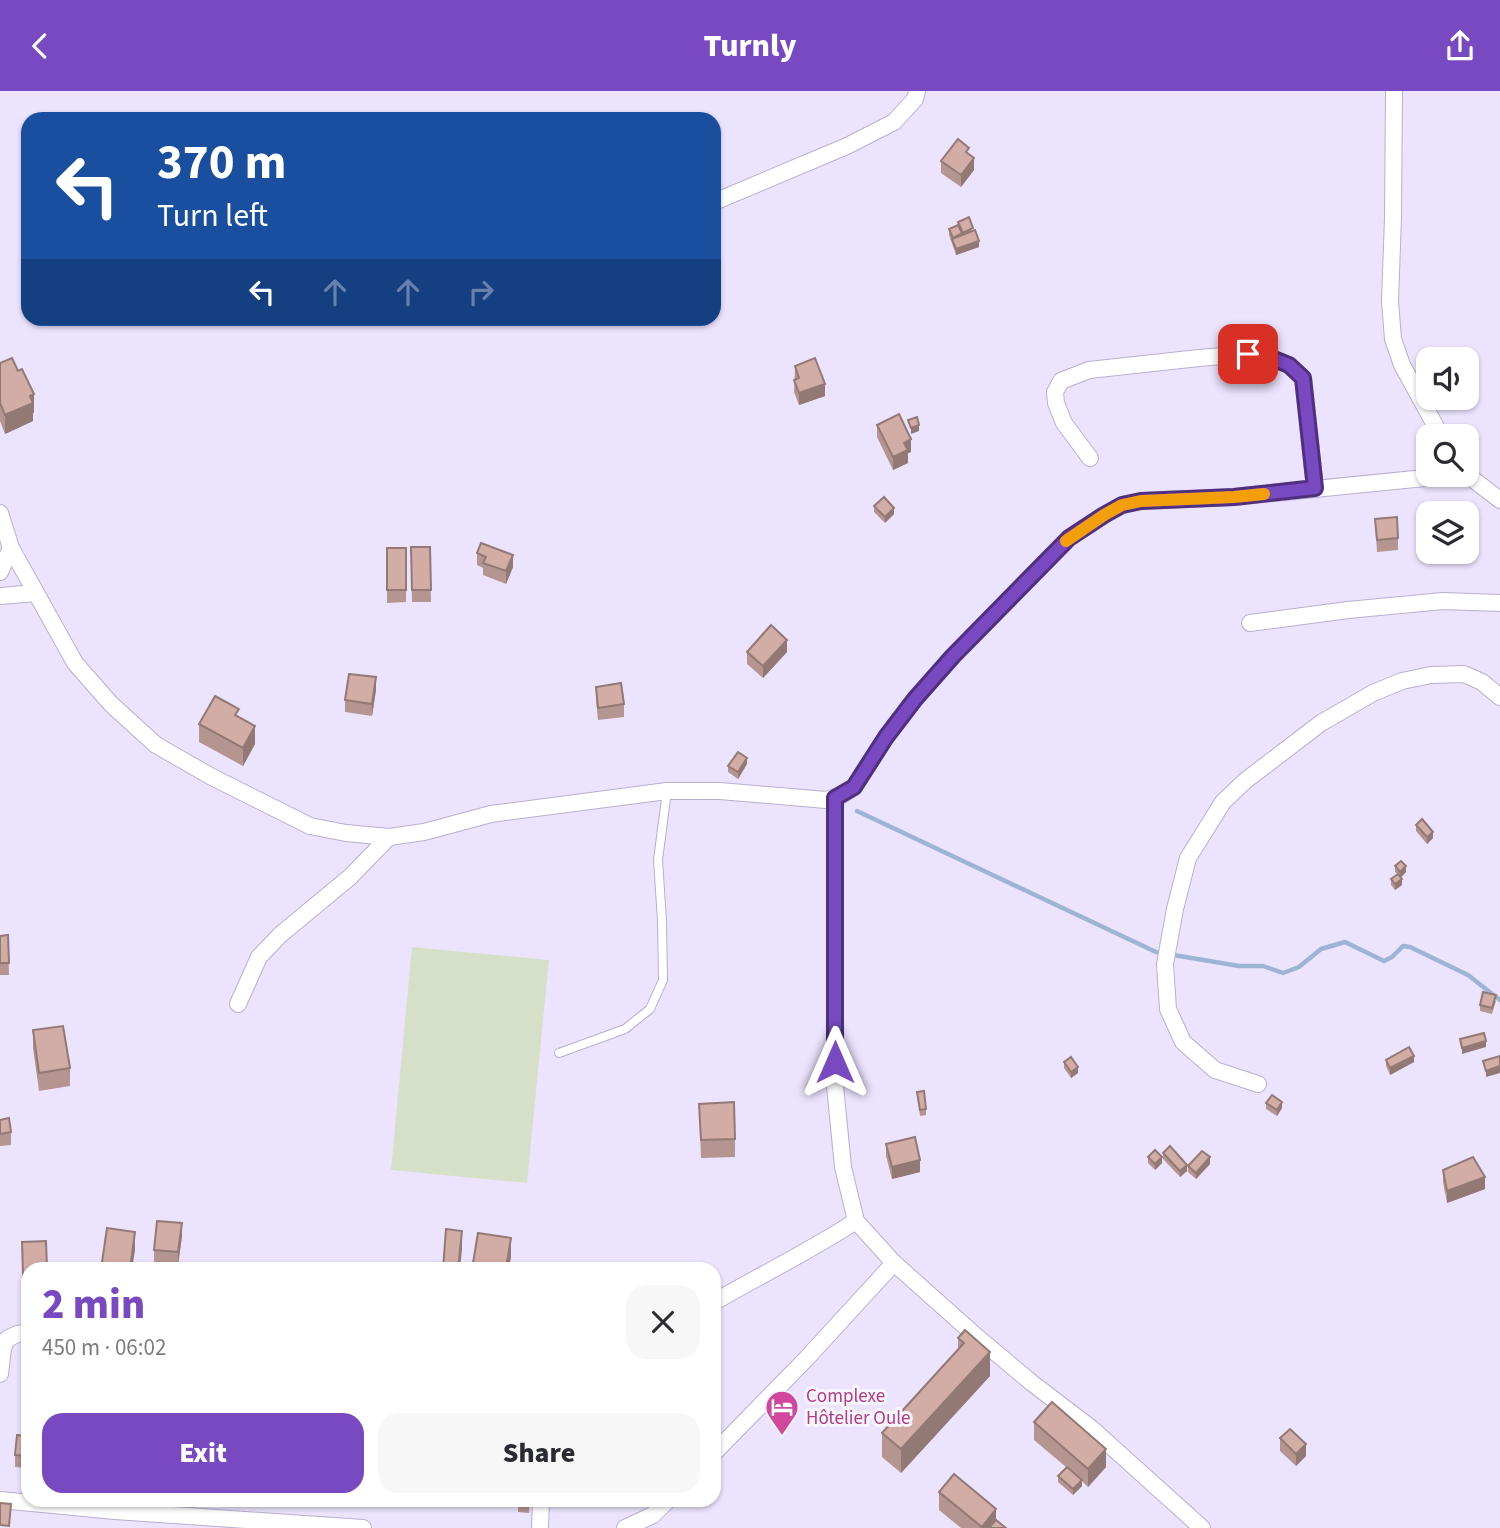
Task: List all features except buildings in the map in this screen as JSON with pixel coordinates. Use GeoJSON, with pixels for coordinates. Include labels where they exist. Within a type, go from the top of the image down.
{"type":"FeatureCollection","features":[{"type":"Feature","properties":{"kind":"street"},"geometry":{"type":"LineString","coordinates":[[721,199],[847,146],[894,122],[915,99],[918,91]]}},
{"type":"Feature","properties":{"kind":"street"},"geometry":{"type":"LineString","coordinates":[[1394,91],[1390,301],[1393,339],[1402,365],[1434,424]]}},
{"type":"Feature","properties":{"kind":"street"},"geometry":{"type":"LineString","coordinates":[[1090,458],[1064,423],[1056,403],[1055,392],[1061,381],[1089,370],[1248,354],[1289,365],[1303,378],[1315,488]]}},
{"type":"Feature","properties":{"kind":"street"},"geometry":{"type":"LineString","coordinates":[[0,513],[11,548],[75,663],[111,704],[156,745],[212,777],[310,826],[389,837],[424,832],[491,814],[667,791],[720,791],[826,800],[835,798],[854,787],[886,737],[953,656],[1069,538],[1122,505],[1141,501],[1234,497],[1416,479]]}},
{"type":"Feature","properties":{"kind":"street"},"geometry":{"type":"LineString","coordinates":[[1479,484],[1500,500]]}},
{"type":"Feature","properties":{"kind":"street"},"geometry":{"type":"LineString","coordinates":[[0,572],[11,548]]}},
{"type":"Feature","properties":{"kind":"street"},"geometry":{"type":"LineString","coordinates":[[0,596],[36,593]]}},
{"type":"Feature","properties":{"kind":"street"},"geometry":{"type":"LineString","coordinates":[[1250,623],[1443,601],[1500,603]]}},
{"type":"Feature","properties":{"kind":"street"},"geometry":{"type":"LineString","coordinates":[[1258,1084],[1214,1070],[1183,1042],[1168,1009],[1165,964],[1188,858],[1223,802],[1245,781],[1321,723],[1373,693],[1402,681],[1431,674],[1464,674],[1482,682],[1500,697]]}},
{"type":"Feature","properties":{"kind":"street"},"geometry":{"type":"LineString","coordinates":[[835,798],[835,1086],[843,1167],[856,1221],[894,1263],[977,1337],[1091,1428],[1202,1528]]}},
{"type":"Feature","properties":{"kind":"street"},"geometry":{"type":"LineString","coordinates":[[238,1003],[259,957],[280,935],[350,877],[389,837]]}},
{"type":"Feature","properties":{"kind":"street"},"geometry":{"type":"LineString","coordinates":[[721,1298],[822,1243],[856,1221]]}},
{"type":"Feature","properties":{"kind":"street"},"geometry":{"type":"LineString","coordinates":[[721,1446],[894,1263]]}},
{"type":"Feature","properties":{"kind":"street"},"geometry":{"type":"LineString","coordinates":[[0,1374],[3,1348],[7,1339],[21,1333]]}},
{"type":"Feature","properties":{"kind":"street"},"geometry":{"type":"LineString","coordinates":[[0,1500],[21,1502]]}},
{"type":"Feature","properties":{"kind":"street"},"geometry":{"type":"LineString","coordinates":[[75,1507],[363,1528]]}},
{"type":"Feature","properties":{"kind":"street"},"geometry":{"type":"LineString","coordinates":[[540,1528],[541,1507]]}},
{"type":"Feature","properties":{"kind":"street"},"geometry":{"type":"LineString","coordinates":[[625,1528],[653,1515],[661,1507]]}},
{"type":"Feature","properties":{"kind":"lane"},"geometry":{"type":"LineString","coordinates":[[559,1053],[625,1029],[650,1009],[663,979],[658,860],[667,791]]}},
{"type":"Feature","properties":{"kind":"green space"},"geometry":{"type":"Polygon","coordinates":[[[412,947],[549,960],[527,1183],[391,1170],[412,947]]]}},
{"type":"Feature","properties":{"kind":"waterway"},"geometry":{"type":"LineString","coordinates":[[857,811],[1156,952],[1239,966],[1263,966],[1283,973],[1299,967],[1321,949],[1345,942],[1384,961],[1403,946],[1468,975],[1500,1000]]}},
{"type":"Feature","properties":{"kind":"slow traffic"},"geometry":{"type":"LineString","coordinates":[[1066,541],[1122,505],[1141,501],[1264,494]]}},
{"type":"Feature","properties":{"kind":"place","name":"Complexe Hôtelier Oule"},"geometry":{"type":"Point","coordinates":[782,1437]}},
{"type":"Feature","properties":{"kind":"route"},"geometry":{"type":"LineString","coordinates":[[835,1062],[835,798],[854,787],[886,737],[953,656],[1069,538],[1104,515],[1122,505],[1141,501],[1234,497],[1315,488],[1303,378],[1289,365],[1248,354]]}}]}
